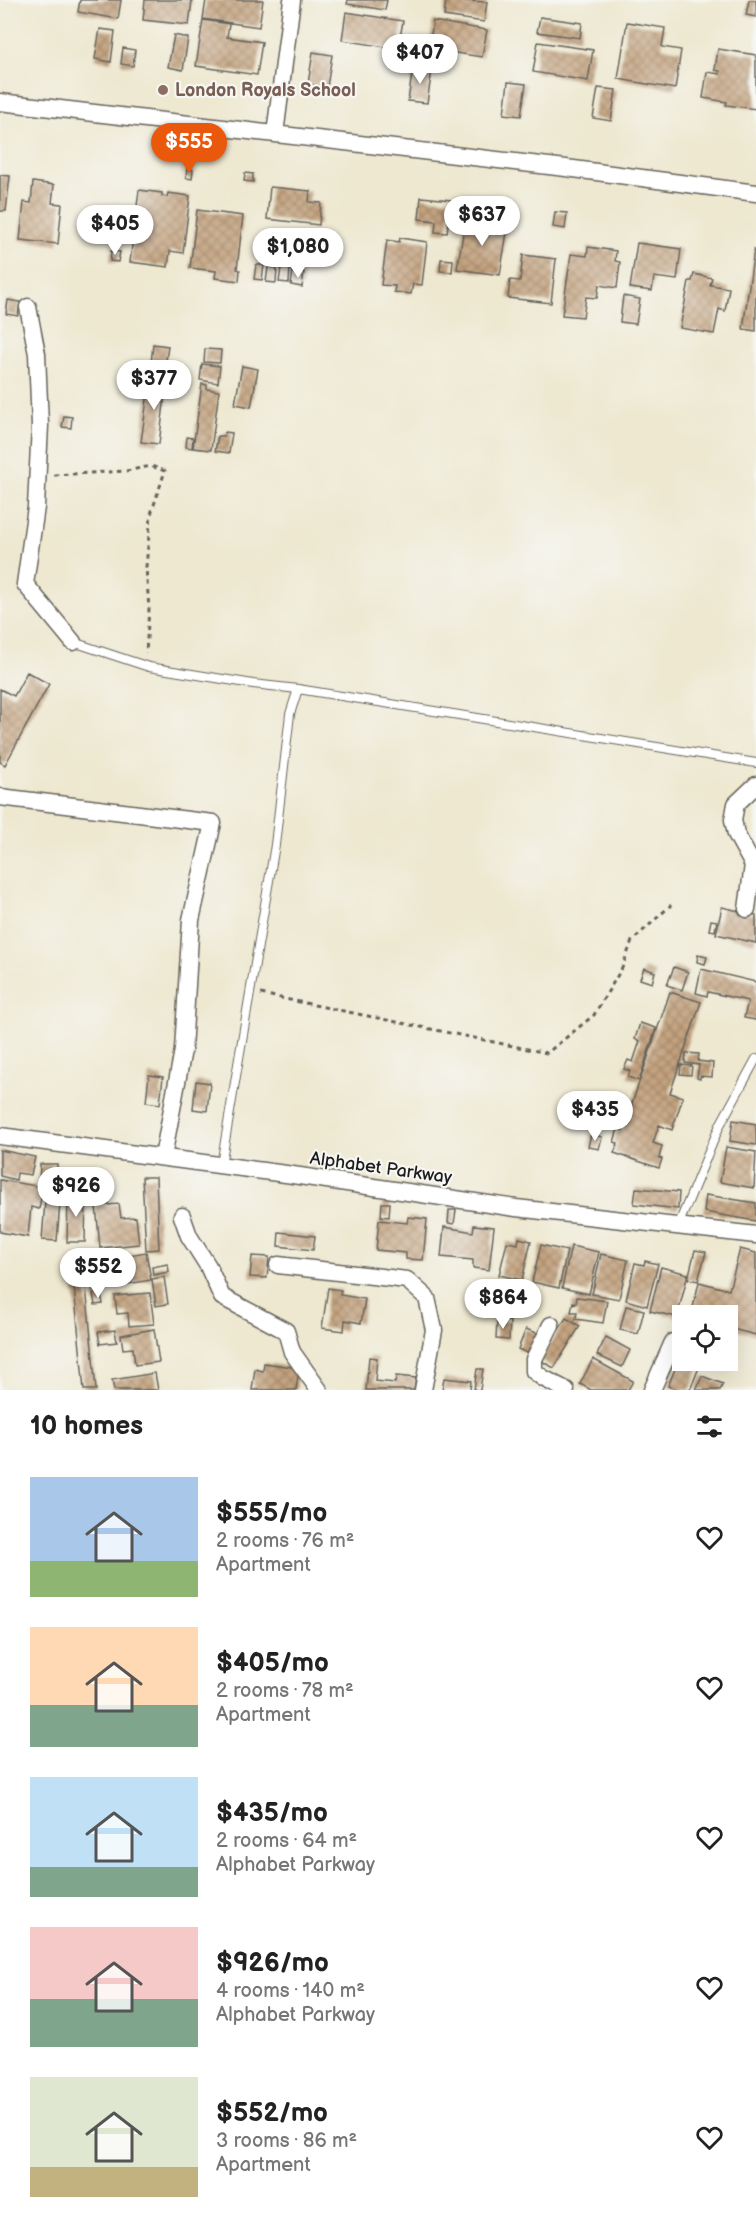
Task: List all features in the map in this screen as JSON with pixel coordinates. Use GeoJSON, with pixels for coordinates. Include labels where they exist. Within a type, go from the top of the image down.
{"type":"FeatureCollection","features":[{"type":"Feature","properties":{"kind":"street"},"geometry":{"type":"LineString","coordinates":[[275,134],[292,0]]}},
{"type":"Feature","properties":{"kind":"street"},"geometry":{"type":"LineString","coordinates":[[0,102],[756,193]]}},
{"type":"Feature","properties":{"kind":"street"},"geometry":{"type":"LineString","coordinates":[[28,307],[37,354],[40,426],[36,507],[25,584],[73,642]]}},
{"type":"Feature","properties":{"kind":"street"},"geometry":{"type":"LineString","coordinates":[[747,909],[753,865],[736,834],[733,820],[736,804],[756,785]]}},
{"type":"Feature","properties":{"kind":"street"},"geometry":{"type":"LineString","coordinates":[[0,797],[213,823],[191,920],[183,1050],[163,1157]]}},
{"type":"Feature","properties":{"kind":"street","name":"Alphabet Parkway"},"geometry":{"type":"LineString","coordinates":[[0,1136],[221,1165],[516,1208],[756,1235]]}},
{"type":"Feature","properties":{"kind":"street"},"geometry":{"type":"LineString","coordinates":[[183,1216],[189,1236],[208,1266],[222,1297],[286,1331],[292,1352],[320,1390]]}},
{"type":"Feature","properties":{"kind":"street"},"geometry":{"type":"LineString","coordinates":[[278,1265],[407,1280],[427,1298],[434,1330],[423,1390]]}},
{"type":"Feature","properties":{"kind":"street"},"geometry":{"type":"LineString","coordinates":[[551,1325],[534,1359],[534,1371],[566,1390]]}},
{"type":"Feature","properties":{"kind":"street"},"geometry":{"type":"LineString","coordinates":[[652,1390],[672,1344]]}},
{"type":"Feature","properties":{"kind":"lane"},"geometry":{"type":"LineString","coordinates":[[73,642],[149,667],[756,763]]}},
{"type":"Feature","properties":{"kind":"lane"},"geometry":{"type":"LineString","coordinates":[[221,1165],[275,845],[290,714],[298,689]]}},
{"type":"Feature","properties":{"kind":"lane"},"geometry":{"type":"LineString","coordinates":[[678,1226],[720,1125],[756,1059]]}},
{"type":"Feature","properties":{"kind":"path"},"geometry":{"type":"LineString","coordinates":[[37,476],[126,471],[152,466],[165,471],[151,514],[146,567],[149,609],[146,653],[149,667]]}},
{"type":"Feature","properties":{"kind":"path"},"geometry":{"type":"LineString","coordinates":[[250,991],[547,1053],[594,1016],[622,968],[632,940],[671,905]]}},
{"type":"Feature","properties":{"kind":"building"},"geometry":{"type":"Polygon","coordinates":[[[80,0],[121,0],[118,19],[78,12],[80,0]]]}},
{"type":"Feature","properties":{"kind":"building"},"geometry":{"type":"Polygon","coordinates":[[[145,0],[192,0],[189,25],[143,20],[145,0]]]}},
{"type":"Feature","properties":{"kind":"building"},"geometry":{"type":"Polygon","coordinates":[[[206,0],[263,0],[259,27],[203,19],[206,0]]]}},
{"type":"Feature","properties":{"kind":"building"},"geometry":{"type":"Polygon","coordinates":[[[348,0],[387,0],[385,10],[347,4],[348,0]]]}},
{"type":"Feature","properties":{"kind":"building"},"geometry":{"type":"Polygon","coordinates":[[[446,0],[487,2],[484,22],[444,16],[446,0]]]}},
{"type":"Feature","properties":{"kind":"building"},"geometry":{"type":"Polygon","coordinates":[[[749,0],[756,0],[756,17],[746,15],[749,0]]]}},
{"type":"Feature","properties":{"kind":"building"},"geometry":{"type":"Polygon","coordinates":[[[346,12],[403,21],[398,49],[342,40],[346,12]]]}},
{"type":"Feature","properties":{"kind":"building"},"geometry":{"type":"Polygon","coordinates":[[[540,17],[582,23],[580,38],[537,32],[540,17]]]}},
{"type":"Feature","properties":{"kind":"building"},"geometry":{"type":"Polygon","coordinates":[[[203,20],[229,24],[227,37],[262,42],[257,75],[196,66],[203,20]]]}},
{"type":"Feature","properties":{"kind":"building"},"geometry":{"type":"Polygon","coordinates":[[[433,21],[487,30],[482,57],[429,49],[433,21]]]}},
{"type":"Feature","properties":{"kind":"building"},"geometry":{"type":"Polygon","coordinates":[[[627,22],[665,28],[662,47],[681,50],[675,89],[618,79],[627,22]]]}},
{"type":"Feature","properties":{"kind":"building"},"geometry":{"type":"Polygon","coordinates":[[[100,29],[115,31],[111,62],[95,59],[100,29]]]}},
{"type":"Feature","properties":{"kind":"building"},"geometry":{"type":"Polygon","coordinates":[[[174,35],[188,38],[183,70],[168,67],[174,35]]]}},
{"type":"Feature","properties":{"kind":"building"},"geometry":{"type":"Polygon","coordinates":[[[538,42],[593,50],[588,81],[533,72],[538,42]]]}},
{"type":"Feature","properties":{"kind":"building"},"geometry":{"type":"Polygon","coordinates":[[[123,48],[135,50],[133,66],[121,64],[123,48]]]}},
{"type":"Feature","properties":{"kind":"building"},"geometry":{"type":"Polygon","coordinates":[[[718,49],[756,55],[756,109],[726,105],[727,102],[703,98],[707,72],[720,74],[720,71],[715,70],[718,49]]]}},
{"type":"Feature","properties":{"kind":"building"},"geometry":{"type":"Polygon","coordinates":[[[313,52],[332,55],[327,87],[308,84],[313,52]]]}},
{"type":"Feature","properties":{"kind":"building"},"geometry":{"type":"Polygon","coordinates":[[[413,67],[432,70],[427,103],[408,101],[413,67]]]}},
{"type":"Feature","properties":{"kind":"building"},"geometry":{"type":"Polygon","coordinates":[[[508,82],[526,84],[521,116],[504,114],[508,82]]]}},
{"type":"Feature","properties":{"kind":"building"},"geometry":{"type":"Polygon","coordinates":[[[598,88],[616,90],[611,121],[593,118],[598,88]]]}},
{"type":"Feature","properties":{"kind":"building"},"geometry":{"type":"Polygon","coordinates":[[[187,169],[193,170],[192,179],[186,178],[187,169]]]}},
{"type":"Feature","properties":{"kind":"building"},"geometry":{"type":"Polygon","coordinates":[[[245,173],[253,174],[253,182],[244,181],[245,173]]]}},
{"type":"Feature","properties":{"kind":"building"},"geometry":{"type":"Polygon","coordinates":[[[0,175],[10,176],[6,211],[0,211],[0,175]]]}},
{"type":"Feature","properties":{"kind":"building"},"geometry":{"type":"Polygon","coordinates":[[[33,182],[54,185],[52,203],[62,204],[58,244],[20,240],[24,202],[31,203],[33,182]]]}},
{"type":"Feature","properties":{"kind":"building"},"geometry":{"type":"Polygon","coordinates":[[[270,187],[310,191],[309,202],[321,203],[319,225],[267,219],[270,187]]]}},
{"type":"Feature","properties":{"kind":"building"},"geometry":{"type":"Polygon","coordinates":[[[139,190],[162,193],[162,196],[167,197],[168,193],[190,196],[183,253],[170,251],[168,267],[130,262],[139,190]]]}},
{"type":"Feature","properties":{"kind":"building"},"geometry":{"type":"Polygon","coordinates":[[[421,197],[451,200],[447,233],[435,232],[436,221],[419,219],[421,197]]]}},
{"type":"Feature","properties":{"kind":"building"},"geometry":{"type":"Polygon","coordinates":[[[197,210],[243,216],[237,269],[240,270],[239,281],[215,278],[216,271],[190,268],[197,210]]]}},
{"type":"Feature","properties":{"kind":"building"},"geometry":{"type":"Polygon","coordinates":[[[555,212],[567,213],[565,229],[553,227],[555,212]]]}},
{"type":"Feature","properties":{"kind":"building"},"geometry":{"type":"Polygon","coordinates":[[[466,217],[502,223],[501,231],[507,232],[500,275],[457,269],[466,217]]]}},
{"type":"Feature","properties":{"kind":"building"},"geometry":{"type":"Polygon","coordinates":[[[400,238],[427,242],[422,285],[413,284],[411,294],[394,292],[395,286],[381,285],[387,240],[399,242],[400,238]]]}},
{"type":"Feature","properties":{"kind":"building"},"geometry":{"type":"Polygon","coordinates":[[[637,243],[681,249],[677,280],[654,277],[652,291],[630,288],[637,243]]]}},
{"type":"Feature","properties":{"kind":"building"},"geometry":{"type":"Polygon","coordinates":[[[588,247],[616,251],[615,261],[620,262],[617,288],[599,285],[597,298],[586,297],[583,317],[562,315],[571,254],[587,256],[588,247]]]}},
{"type":"Feature","properties":{"kind":"building"},"geometry":{"type":"Polygon","coordinates":[[[754,250],[756,251],[756,331],[743,329],[754,250]]]}},
{"type":"Feature","properties":{"kind":"building"},"geometry":{"type":"Polygon","coordinates":[[[111,251],[120,252],[118,262],[110,261],[111,251]]]}},
{"type":"Feature","properties":{"kind":"building"},"geometry":{"type":"Polygon","coordinates":[[[308,251],[317,251],[315,263],[307,262],[308,251]]]}},
{"type":"Feature","properties":{"kind":"building"},"geometry":{"type":"Polygon","coordinates":[[[523,255],[556,259],[551,303],[508,298],[510,280],[520,281],[523,255]]]}},
{"type":"Feature","properties":{"kind":"building"},"geometry":{"type":"Polygon","coordinates":[[[441,259],[453,260],[452,272],[440,271],[441,259]]]}},
{"type":"Feature","properties":{"kind":"building"},"geometry":{"type":"Polygon","coordinates":[[[256,265],[264,265],[262,280],[254,279],[256,265]]]}},
{"type":"Feature","properties":{"kind":"building"},"geometry":{"type":"Polygon","coordinates":[[[268,267],[277,268],[276,283],[266,282],[268,267]]]}},
{"type":"Feature","properties":{"kind":"building"},"geometry":{"type":"Polygon","coordinates":[[[281,268],[290,269],[289,283],[279,282],[281,268]]]}},
{"type":"Feature","properties":{"kind":"building"},"geometry":{"type":"Polygon","coordinates":[[[293,271],[304,272],[302,287],[291,285],[293,271]]]}},
{"type":"Feature","properties":{"kind":"building"},"geometry":{"type":"Polygon","coordinates":[[[694,274],[712,278],[710,285],[729,288],[725,311],[719,309],[714,334],[680,328],[689,281],[692,281],[694,274]]]}},
{"type":"Feature","properties":{"kind":"building"},"geometry":{"type":"Polygon","coordinates":[[[623,296],[640,299],[636,324],[620,322],[623,296]]]}},
{"type":"Feature","properties":{"kind":"building"},"geometry":{"type":"Polygon","coordinates":[[[8,300],[20,302],[18,316],[6,314],[8,300]]]}},
{"type":"Feature","properties":{"kind":"building"},"geometry":{"type":"Polygon","coordinates":[[[153,344],[168,346],[164,375],[150,373],[153,344]]]}},
{"type":"Feature","properties":{"kind":"building"},"geometry":{"type":"Polygon","coordinates":[[[205,349],[221,350],[220,363],[204,362],[205,349]]]}},
{"type":"Feature","properties":{"kind":"building"},"geometry":{"type":"Polygon","coordinates":[[[202,364],[220,366],[218,383],[200,380],[202,364]]]}},
{"type":"Feature","properties":{"kind":"building"},"geometry":{"type":"Polygon","coordinates":[[[242,366],[258,369],[251,407],[235,404],[242,366]]]}},
{"type":"Feature","properties":{"kind":"building"},"geometry":{"type":"Polygon","coordinates":[[[150,378],[167,380],[159,444],[141,442],[150,378]]]}},
{"type":"Feature","properties":{"kind":"building"},"geometry":{"type":"Polygon","coordinates":[[[202,384],[207,385],[207,389],[219,391],[211,450],[193,448],[202,384]]]}},
{"type":"Feature","properties":{"kind":"building"},"geometry":{"type":"Polygon","coordinates":[[[64,416],[72,417],[71,428],[62,427],[64,416]]]}},
{"type":"Feature","properties":{"kind":"building"},"geometry":{"type":"Polygon","coordinates":[[[225,432],[232,433],[229,453],[215,451],[218,436],[224,436],[225,432]]]}},
{"type":"Feature","properties":{"kind":"building"},"geometry":{"type":"Polygon","coordinates":[[[187,437],[193,438],[192,448],[186,447],[187,437]]]}},
{"type":"Feature","properties":{"kind":"building"},"geometry":{"type":"Polygon","coordinates":[[[27,672],[49,684],[5,765],[0,762],[0,689],[14,696],[27,672]]]}},
{"type":"Feature","properties":{"kind":"building"},"geometry":{"type":"Polygon","coordinates":[[[722,907],[756,915],[756,943],[716,934],[722,907]]]}},
{"type":"Feature","properties":{"kind":"building"},"geometry":{"type":"Polygon","coordinates":[[[711,920],[717,921],[715,931],[709,930],[711,920]]]}},
{"type":"Feature","properties":{"kind":"building"},"geometry":{"type":"Polygon","coordinates":[[[698,955],[707,957],[705,964],[697,962],[698,955]]]}},
{"type":"Feature","properties":{"kind":"building"},"geometry":{"type":"Polygon","coordinates":[[[674,967],[688,972],[682,990],[667,985],[674,967]]]}},
{"type":"Feature","properties":{"kind":"building"},"geometry":{"type":"Polygon","coordinates":[[[644,968],[655,972],[652,983],[640,979],[644,968]]]}},
{"type":"Feature","properties":{"kind":"building"},"geometry":{"type":"Polygon","coordinates":[[[701,969],[756,982],[756,1020],[744,1018],[748,1001],[708,992],[707,996],[696,993],[701,969]]]}},
{"type":"Feature","properties":{"kind":"building"},"geometry":{"type":"Polygon","coordinates":[[[670,992],[701,1002],[670,1093],[683,1097],[672,1130],[659,1125],[653,1143],[662,1146],[659,1168],[614,1153],[618,1143],[614,1142],[618,1129],[623,1130],[670,992]]]}},
{"type":"Feature","properties":{"kind":"building"},"geometry":{"type":"Polygon","coordinates":[[[640,1023],[656,1028],[639,1081],[628,1077],[630,1071],[624,1069],[628,1060],[633,1062],[640,1041],[635,1039],[640,1023]]]}},
{"type":"Feature","properties":{"kind":"building"},"geometry":{"type":"Polygon","coordinates":[[[686,1053],[699,1054],[698,1061],[713,1063],[712,1077],[697,1078],[699,1065],[685,1063],[686,1053]]]}},
{"type":"Feature","properties":{"kind":"building"},"geometry":{"type":"Polygon","coordinates":[[[681,1065],[692,1066],[691,1075],[680,1074],[681,1065]]]}},
{"type":"Feature","properties":{"kind":"building"},"geometry":{"type":"Polygon","coordinates":[[[149,1075],[163,1077],[160,1104],[146,1102],[149,1075]]]}},
{"type":"Feature","properties":{"kind":"building"},"geometry":{"type":"Polygon","coordinates":[[[196,1081],[210,1083],[207,1111],[193,1109],[196,1081]]]}},
{"type":"Feature","properties":{"kind":"building"},"geometry":{"type":"Polygon","coordinates":[[[733,1120],[756,1124],[756,1145],[730,1141],[733,1120]]]}},
{"type":"Feature","properties":{"kind":"building"},"geometry":{"type":"Polygon","coordinates":[[[591,1134],[602,1137],[599,1149],[588,1147],[591,1134]]]}},
{"type":"Feature","properties":{"kind":"building"},"geometry":{"type":"Polygon","coordinates":[[[726,1147],[756,1152],[754,1188],[720,1182],[726,1147]]]}},
{"type":"Feature","properties":{"kind":"building"},"geometry":{"type":"Polygon","coordinates":[[[0,1150],[35,1157],[31,1175],[17,1173],[16,1180],[0,1176],[0,1150]]]}},
{"type":"Feature","properties":{"kind":"building"},"geometry":{"type":"Polygon","coordinates":[[[40,1164],[57,1164],[56,1184],[39,1184],[40,1164]]]}},
{"type":"Feature","properties":{"kind":"building"},"geometry":{"type":"Polygon","coordinates":[[[89,1174],[101,1174],[101,1196],[89,1196],[89,1174]]]}},
{"type":"Feature","properties":{"kind":"building"},"geometry":{"type":"Polygon","coordinates":[[[142,1177],[156,1177],[159,1249],[146,1250],[142,1177]]]}},
{"type":"Feature","properties":{"kind":"building"},"geometry":{"type":"Polygon","coordinates":[[[0,1180],[43,1187],[39,1209],[31,1207],[28,1237],[0,1232],[0,1180]]]}},
{"type":"Feature","properties":{"kind":"building"},"geometry":{"type":"Polygon","coordinates":[[[636,1188],[679,1192],[678,1209],[634,1204],[636,1188]]]}},
{"type":"Feature","properties":{"kind":"building"},"geometry":{"type":"Polygon","coordinates":[[[46,1189],[61,1190],[57,1241],[42,1240],[46,1189]]]}},
{"type":"Feature","properties":{"kind":"building"},"geometry":{"type":"Polygon","coordinates":[[[68,1193],[86,1193],[85,1242],[67,1242],[68,1193]]]}},
{"type":"Feature","properties":{"kind":"building"},"geometry":{"type":"Polygon","coordinates":[[[706,1195],[756,1203],[756,1221],[704,1212],[706,1195]]]}},
{"type":"Feature","properties":{"kind":"building"},"geometry":{"type":"Polygon","coordinates":[[[382,1203],[390,1203],[389,1217],[381,1216],[382,1203]]]}},
{"type":"Feature","properties":{"kind":"building"},"geometry":{"type":"Polygon","coordinates":[[[119,1204],[121,1218],[136,1217],[139,1244],[100,1248],[96,1206],[119,1204]]]}},
{"type":"Feature","properties":{"kind":"building"},"geometry":{"type":"Polygon","coordinates":[[[449,1210],[456,1210],[454,1224],[448,1223],[449,1210]]]}},
{"type":"Feature","properties":{"kind":"building"},"geometry":{"type":"Polygon","coordinates":[[[408,1217],[427,1219],[423,1260],[406,1259],[406,1253],[376,1250],[379,1220],[407,1223],[408,1217]]]}},
{"type":"Feature","properties":{"kind":"building"},"geometry":{"type":"Polygon","coordinates":[[[474,1225],[494,1227],[489,1270],[473,1268],[473,1260],[441,1257],[444,1227],[473,1232],[474,1225]]]}},
{"type":"Feature","properties":{"kind":"building"},"geometry":{"type":"Polygon","coordinates":[[[279,1232],[315,1236],[313,1250],[278,1246],[279,1232]]]}},
{"type":"Feature","properties":{"kind":"building"},"geometry":{"type":"Polygon","coordinates":[[[519,1238],[531,1241],[522,1280],[499,1275],[507,1242],[518,1244],[519,1238]]]}},
{"type":"Feature","properties":{"kind":"building"},"geometry":{"type":"Polygon","coordinates":[[[541,1245],[567,1251],[559,1288],[532,1282],[541,1245]]]}},
{"type":"Feature","properties":{"kind":"building"},"geometry":{"type":"Polygon","coordinates":[[[571,1246],[599,1252],[589,1294],[562,1288],[571,1246]]]}},
{"type":"Feature","properties":{"kind":"building"},"geometry":{"type":"Polygon","coordinates":[[[740,1249],[756,1253],[756,1335],[738,1330],[738,1305],[694,1305],[699,1282],[729,1290],[740,1249]]]}},
{"type":"Feature","properties":{"kind":"building"},"geometry":{"type":"Polygon","coordinates":[[[695,1250],[706,1252],[698,1281],[688,1279],[695,1250]]]}},
{"type":"Feature","properties":{"kind":"building"},"geometry":{"type":"Polygon","coordinates":[[[146,1252],[151,1280],[111,1287],[104,1259],[146,1252]]]}},
{"type":"Feature","properties":{"kind":"building"},"geometry":{"type":"Polygon","coordinates":[[[601,1254],[628,1260],[619,1299],[592,1294],[601,1254]]]}},
{"type":"Feature","properties":{"kind":"building"},"geometry":{"type":"Polygon","coordinates":[[[252,1256],[269,1257],[267,1278],[250,1277],[252,1256]]]}},
{"type":"Feature","properties":{"kind":"building"},"geometry":{"type":"Polygon","coordinates":[[[645,1261],[658,1264],[647,1306],[626,1300],[635,1263],[644,1265],[645,1261]]]}},
{"type":"Feature","properties":{"kind":"building"},"geometry":{"type":"Polygon","coordinates":[[[168,1264],[169,1272],[153,1275],[152,1267],[168,1264]]]}},
{"type":"Feature","properties":{"kind":"building"},"geometry":{"type":"Polygon","coordinates":[[[661,1267],[688,1274],[680,1305],[672,1305],[672,1316],[650,1311],[661,1267]]]}},
{"type":"Feature","properties":{"kind":"building"},"geometry":{"type":"Polygon","coordinates":[[[164,1277],[168,1304],[156,1306],[152,1279],[164,1277]]]}},
{"type":"Feature","properties":{"kind":"building"},"geometry":{"type":"Polygon","coordinates":[[[86,1286],[96,1390],[84,1390],[74,1287],[86,1286]]]}},
{"type":"Feature","properties":{"kind":"building"},"geometry":{"type":"Polygon","coordinates":[[[328,1288],[341,1290],[340,1295],[365,1299],[361,1323],[345,1320],[344,1331],[322,1328],[328,1288]]]}},
{"type":"Feature","properties":{"kind":"building"},"geometry":{"type":"Polygon","coordinates":[[[101,1293],[103,1304],[95,1305],[93,1294],[101,1293]]]}},
{"type":"Feature","properties":{"kind":"building"},"geometry":{"type":"Polygon","coordinates":[[[150,1293],[154,1324],[129,1326],[128,1313],[117,1314],[115,1296],[150,1293]]]}},
{"type":"Feature","properties":{"kind":"building"},"geometry":{"type":"Polygon","coordinates":[[[577,1297],[607,1301],[603,1323],[576,1319],[577,1312],[571,1312],[573,1302],[576,1303],[577,1297]]]}},
{"type":"Feature","properties":{"kind":"building"},"geometry":{"type":"Polygon","coordinates":[[[626,1306],[644,1310],[638,1334],[620,1330],[626,1306]]]}},
{"type":"Feature","properties":{"kind":"building"},"geometry":{"type":"Polygon","coordinates":[[[566,1318],[580,1326],[554,1368],[540,1360],[566,1318]]]}},
{"type":"Feature","properties":{"kind":"building"},"geometry":{"type":"Polygon","coordinates":[[[497,1321],[510,1321],[509,1340],[496,1339],[497,1321]]]}},
{"type":"Feature","properties":{"kind":"building"},"geometry":{"type":"Polygon","coordinates":[[[154,1329],[159,1362],[135,1365],[133,1348],[123,1349],[121,1335],[154,1329]]]}},
{"type":"Feature","properties":{"kind":"building"},"geometry":{"type":"Polygon","coordinates":[[[526,1329],[539,1334],[530,1354],[518,1349],[526,1329]]]}},
{"type":"Feature","properties":{"kind":"building"},"geometry":{"type":"Polygon","coordinates":[[[115,1330],[117,1342],[100,1344],[98,1332],[115,1330]]]}},
{"type":"Feature","properties":{"kind":"building"},"geometry":{"type":"Polygon","coordinates":[[[606,1337],[630,1350],[622,1367],[597,1355],[606,1337]]]}},
{"type":"Feature","properties":{"kind":"building"},"geometry":{"type":"Polygon","coordinates":[[[369,1357],[377,1358],[375,1381],[395,1383],[396,1376],[416,1378],[414,1390],[366,1390],[369,1357]]]}},
{"type":"Feature","properties":{"kind":"building"},"geometry":{"type":"Polygon","coordinates":[[[593,1359],[633,1381],[628,1390],[591,1390],[580,1384],[593,1359]]]}},
{"type":"Feature","properties":{"kind":"building"},"geometry":{"type":"Polygon","coordinates":[[[264,1363],[299,1368],[296,1390],[252,1390],[255,1369],[263,1371],[264,1363]]]}},
{"type":"Feature","properties":{"kind":"building"},"geometry":{"type":"Polygon","coordinates":[[[477,1369],[483,1369],[480,1390],[474,1390],[477,1369]]]}},
{"type":"Feature","properties":{"kind":"building"},"geometry":{"type":"Polygon","coordinates":[[[674,1371],[698,1371],[690,1390],[679,1390],[668,1386],[674,1371]]]}},
{"type":"Feature","properties":{"kind":"building"},"geometry":{"type":"Polygon","coordinates":[[[155,1373],[158,1390],[114,1390],[112,1380],[155,1373]]]}},
{"type":"Feature","properties":{"kind":"building"},"geometry":{"type":"Polygon","coordinates":[[[702,1376],[723,1384],[720,1390],[696,1390],[702,1376]]]}},
{"type":"Feature","properties":{"kind":"building"},"geometry":{"type":"Polygon","coordinates":[[[444,1378],[471,1381],[470,1390],[442,1390],[444,1378]]]}},
{"type":"Feature","properties":{"kind":"place","name":"London Royals School"},"geometry":{"type":"Point","coordinates":[163,90]}}]}
